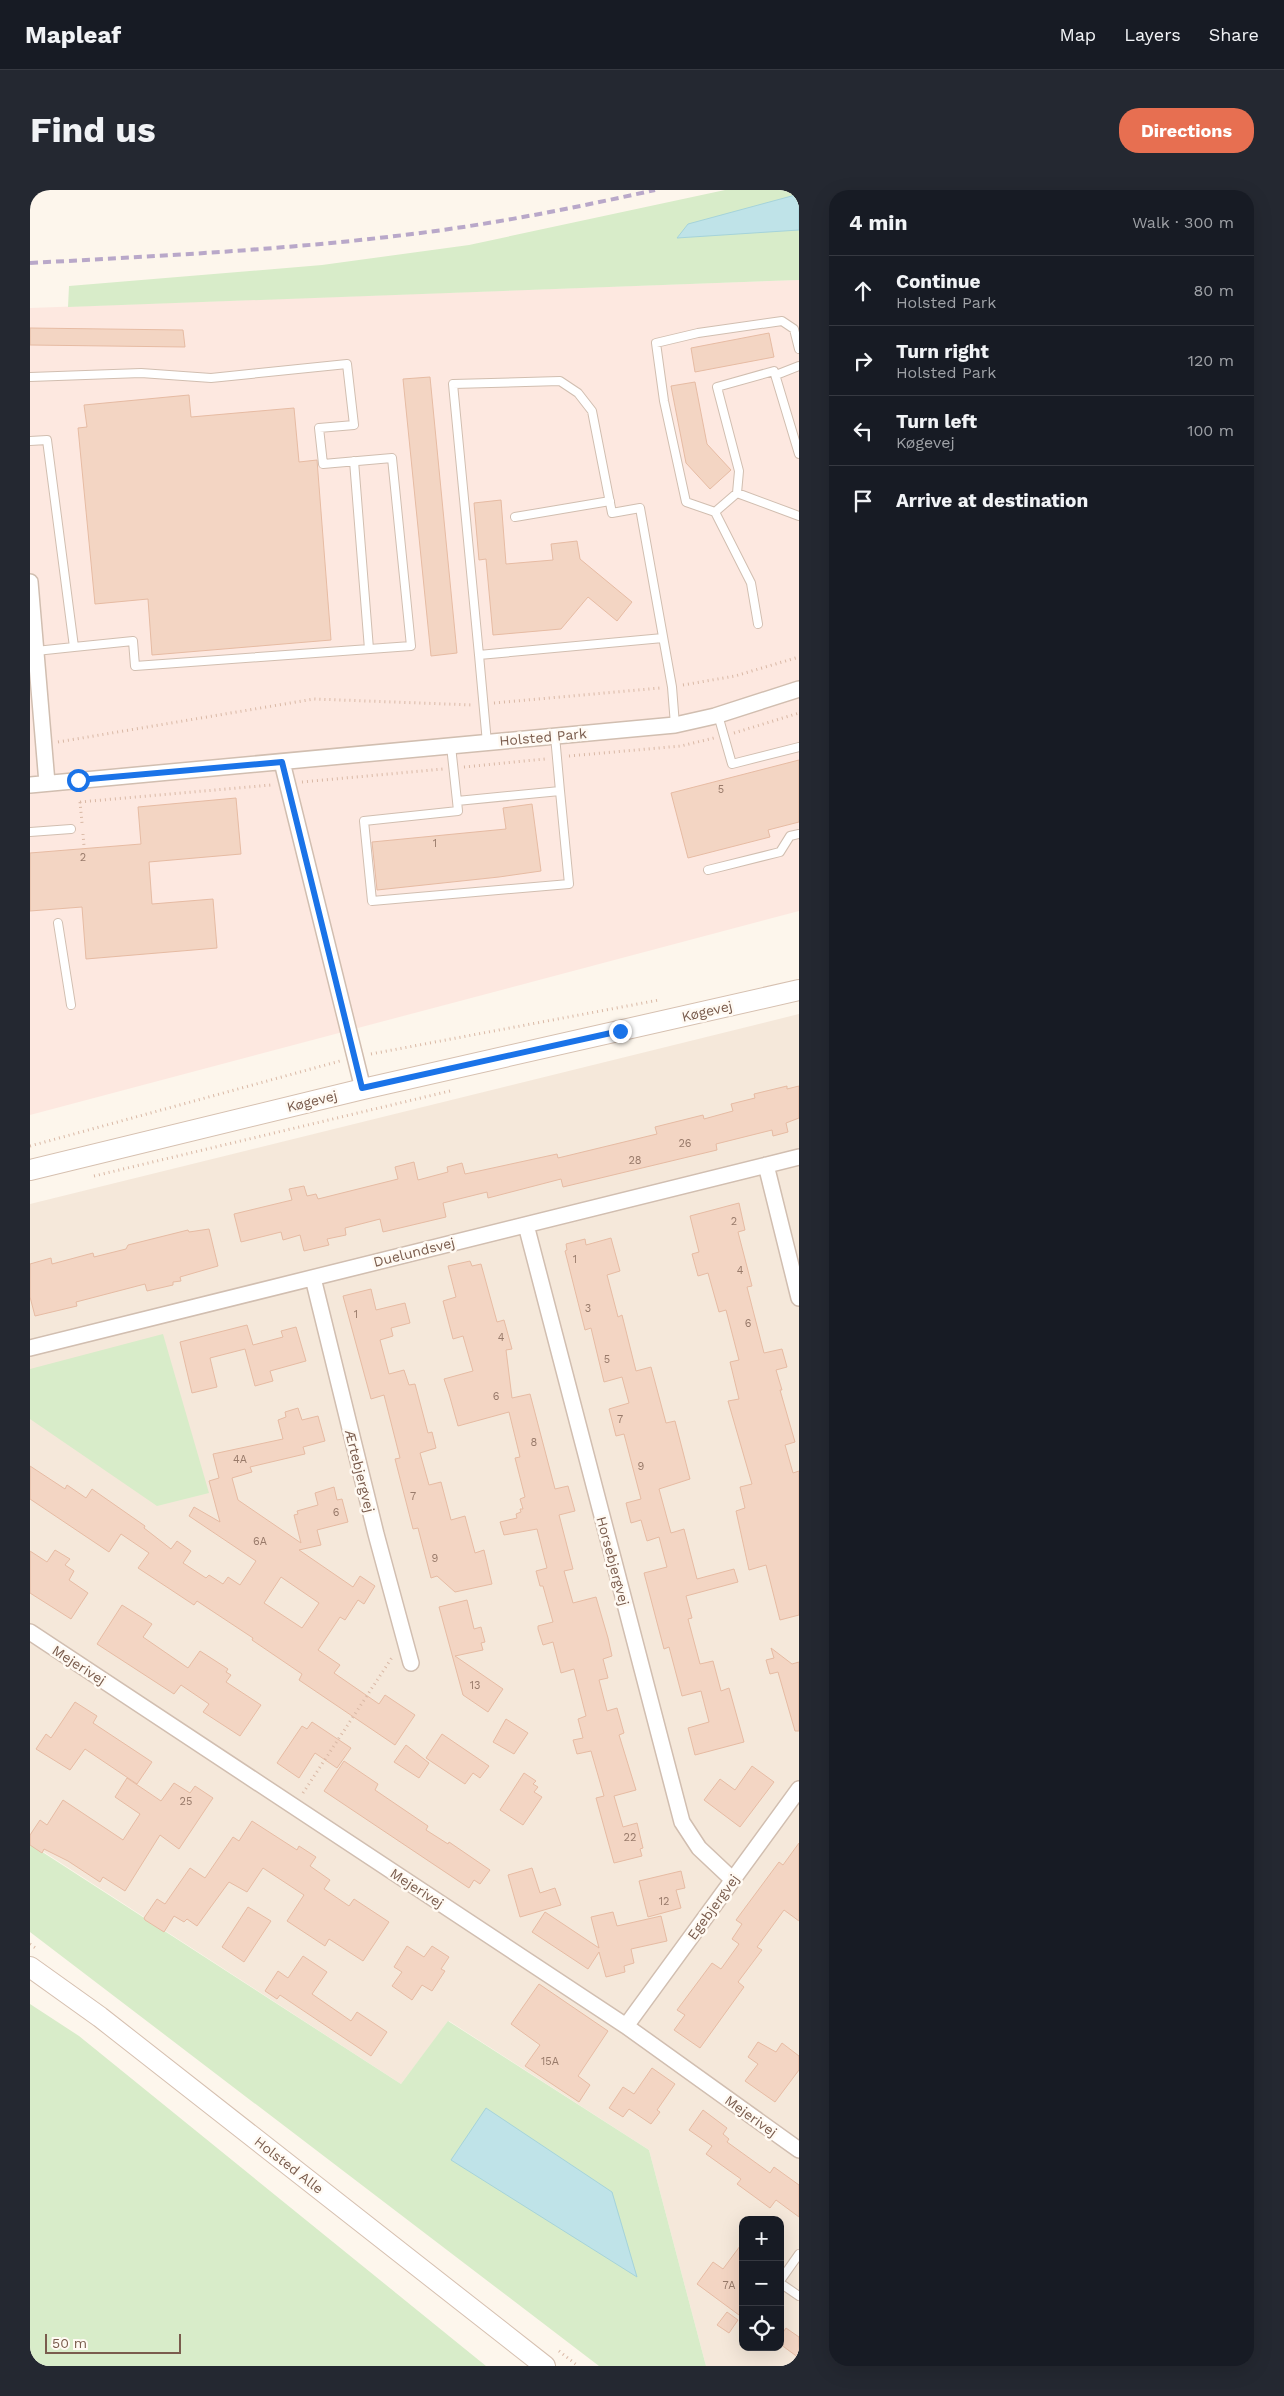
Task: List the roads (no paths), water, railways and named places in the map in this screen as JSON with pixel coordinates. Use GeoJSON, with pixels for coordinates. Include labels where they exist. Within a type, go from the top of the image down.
{"type":"FeatureCollection","features":[{"type":"Feature","properties":{"kind":"street"},"geometry":{"type":"LineString","coordinates":[[30,582],[36,651],[36,717],[44,743],[47,783]]}},
{"type":"Feature","properties":{"kind":"street","name":"Holsted Park"},"geometry":{"type":"LineString","coordinates":[[30,785],[675,725],[718,715],[799,689]]}},
{"type":"Feature","properties":{"kind":"street"},"geometry":{"type":"LineString","coordinates":[[282,762],[362,1088]]}},
{"type":"Feature","properties":{"kind":"street","name":"Køgevej"},"geometry":{"type":"LineString","coordinates":[[30,1170],[362,1088],[799,990]]}},
{"type":"Feature","properties":{"kind":"street","name":"Duelundsvej"},"geometry":{"type":"LineString","coordinates":[[30,1348],[799,1157]]}},
{"type":"Feature","properties":{"kind":"street"},"geometry":{"type":"LineString","coordinates":[[766,1165],[799,1298]]}},
{"type":"Feature","properties":{"kind":"street","name":"Horsebjergvej"},"geometry":{"type":"LineString","coordinates":[[526,1225],[682,1822],[699,1848],[733,1880]]}},
{"type":"Feature","properties":{"kind":"street","name":"Ærtebjergvej"},"geometry":{"type":"LineString","coordinates":[[313,1278],[376,1534],[411,1663]]}},
{"type":"Feature","properties":{"kind":"street","name":"Mejerivej"},"geometry":{"type":"LineString","coordinates":[[30,1632],[626,2026],[799,2150]]}},
{"type":"Feature","properties":{"kind":"street","name":"Egebjergvej"},"geometry":{"type":"LineString","coordinates":[[626,2026],[799,1789]]}},
{"type":"Feature","properties":{"kind":"street","name":"Holsted Alle"},"geometry":{"type":"LineString","coordinates":[[30,1966],[100,2017],[545,2366]]}},
{"type":"Feature","properties":{"kind":"lane"},"geometry":{"type":"LineString","coordinates":[[758,624],[751,584],[716,512],[686,502],[664,401],[656,343],[698,333],[782,321],[794,329],[799,349]]}},
{"type":"Feature","properties":{"kind":"lane"},"geometry":{"type":"LineString","coordinates":[[30,376],[142,373],[211,378],[347,364],[354,425],[319,428],[323,464],[392,458],[411,646],[135,666],[133,641],[36,651]]}},
{"type":"Feature","properties":{"kind":"lane"},"geometry":{"type":"LineString","coordinates":[[776,375],[799,366]]}},
{"type":"Feature","properties":{"kind":"lane"},"geometry":{"type":"LineString","coordinates":[[716,512],[737,493],[739,471],[730,446],[716,387],[774,370],[799,454]]}},
{"type":"Feature","properties":{"kind":"lane"},"geometry":{"type":"LineString","coordinates":[[487,743],[485,704],[452,384],[560,381],[578,393],[592,410],[612,513],[640,508],[672,687],[675,725]]}},
{"type":"Feature","properties":{"kind":"lane"},"geometry":{"type":"LineString","coordinates":[[30,441],[47,440],[74,647]]}},
{"type":"Feature","properties":{"kind":"lane"},"geometry":{"type":"LineString","coordinates":[[354,461],[369,649]]}},
{"type":"Feature","properties":{"kind":"lane"},"geometry":{"type":"LineString","coordinates":[[737,493],[799,516]]}},
{"type":"Feature","properties":{"kind":"lane"},"geometry":{"type":"LineString","coordinates":[[515,517],[610,501]]}},
{"type":"Feature","properties":{"kind":"lane"},"geometry":{"type":"LineString","coordinates":[[479,655],[663,638]]}},
{"type":"Feature","properties":{"kind":"lane"},"geometry":{"type":"LineString","coordinates":[[718,715],[732,764],[799,747]]}},
{"type":"Feature","properties":{"kind":"lane"},"geometry":{"type":"LineString","coordinates":[[451,746],[458,811],[364,821],[372,902],[569,884],[555,736]]}},
{"type":"Feature","properties":{"kind":"lane"},"geometry":{"type":"LineString","coordinates":[[457,802],[560,791]]}},
{"type":"Feature","properties":{"kind":"lane"},"geometry":{"type":"LineString","coordinates":[[30,832],[71,829]]}},
{"type":"Feature","properties":{"kind":"lane"},"geometry":{"type":"LineString","coordinates":[[708,870],[780,852],[790,836],[799,834]]}},
{"type":"Feature","properties":{"kind":"lane"},"geometry":{"type":"LineString","coordinates":[[58,924],[71,1004]]}},
{"type":"Feature","properties":{"kind":"lane"},"geometry":{"type":"LineString","coordinates":[[784,2276],[799,2254]]}},
{"type":"Feature","properties":{"kind":"lane"},"geometry":{"type":"LineString","coordinates":[[784,2285],[799,2296]]}},
{"type":"Feature","properties":{"kind":"water"},"geometry":{"type":"Polygon","coordinates":[[[799,194],[799,230],[677,238],[688,224],[799,194]]]}},
{"type":"Feature","properties":{"kind":"water"},"geometry":{"type":"Polygon","coordinates":[[[486,2108],[612,2192],[637,2277],[451,2160],[486,2108]]]}},
{"type":"Feature","properties":{"kind":"railway"},"geometry":{"type":"LineString","coordinates":[[30,263],[174,255],[364,240],[534,215],[655,190]]}}]}
